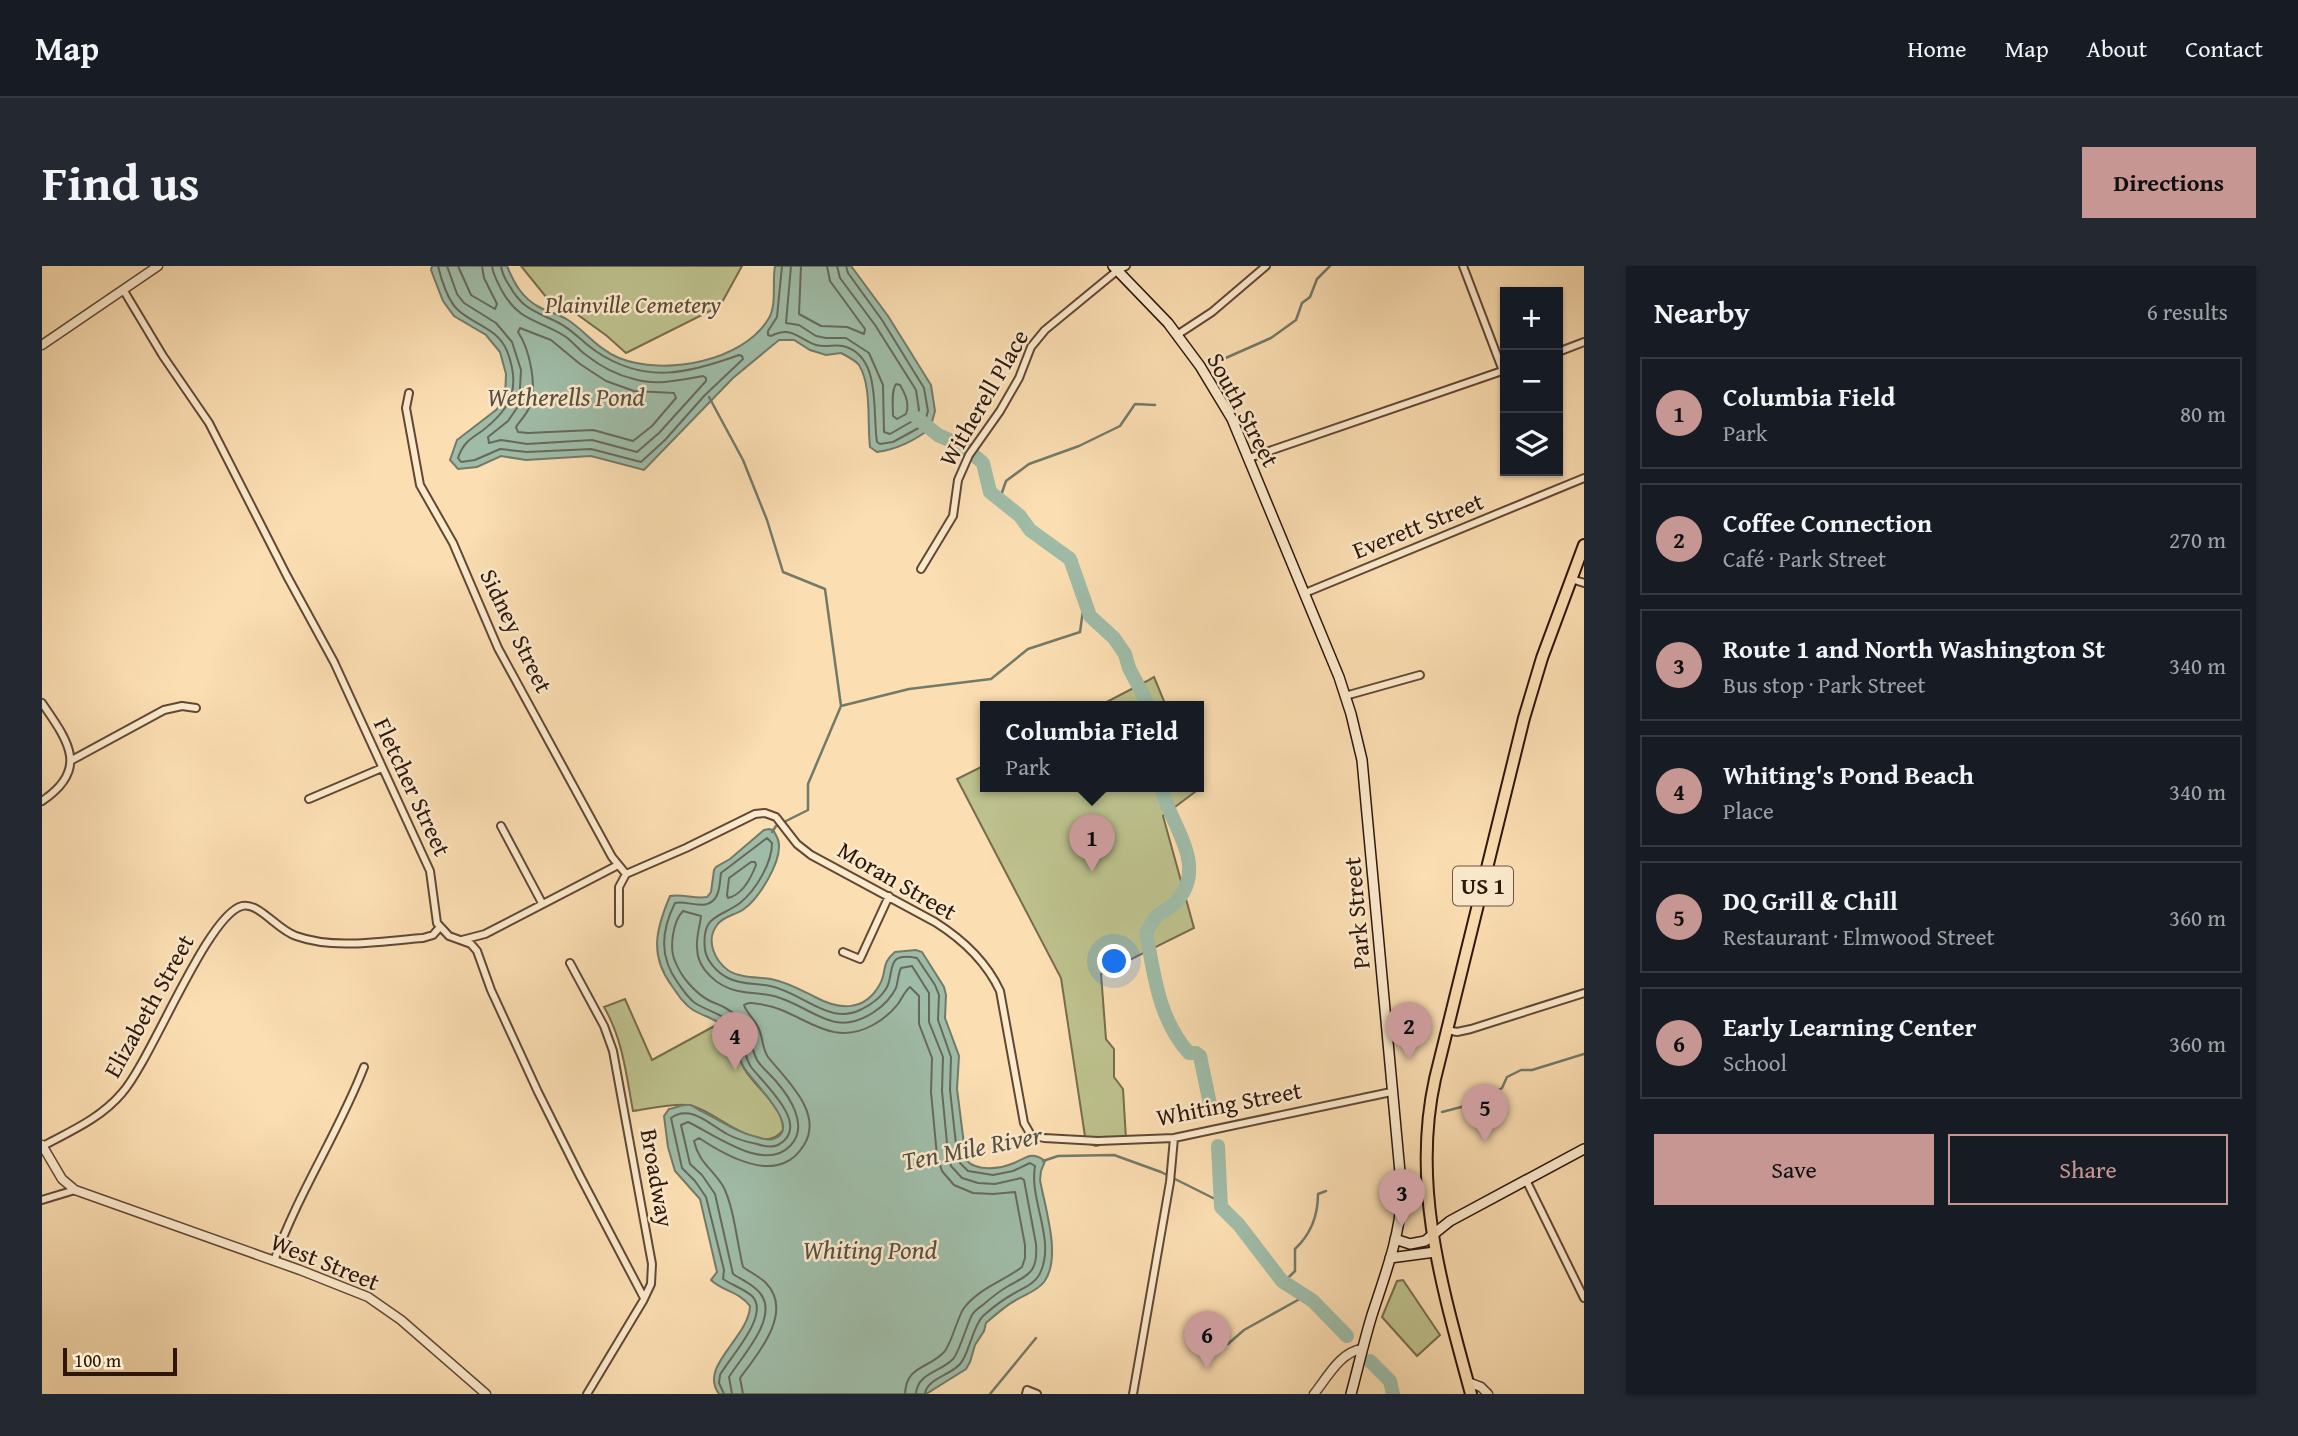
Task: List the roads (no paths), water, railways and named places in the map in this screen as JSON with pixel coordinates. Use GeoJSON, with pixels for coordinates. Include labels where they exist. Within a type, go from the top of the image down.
{"type":"FeatureCollection","features":[{"type":"Feature","properties":{"kind":"main road","name":"South Street"},"geometry":{"type":"LineString","coordinates":[[1119,267],[1158,310],[1222,402],[1249,458],[1305,593]]}},
{"type":"Feature","properties":{"kind":"main road","name":"US 1"},"geometry":{"type":"LineString","coordinates":[[1471,1394],[1435,1252],[1426,1175],[1426,1134],[1447,1030],[1524,718],[1542,658],[1584,545]]}},
{"type":"Feature","properties":{"kind":"main road","name":"Park Street"},"geometry":{"type":"LineString","coordinates":[[1305,593],[1345,696],[1359,745],[1366,789],[1402,1194],[1391,1258],[1350,1394]]}},
{"type":"Feature","properties":{"kind":"main road"},"geometry":{"type":"LineString","coordinates":[[1395,1239],[1410,1244],[1425,1241],[1450,1221],[1584,1149]]}},
{"type":"Feature","properties":{"kind":"main road"},"geometry":{"type":"LineString","coordinates":[[1391,1258],[1435,1252]]}},
{"type":"Feature","properties":{"kind":"street"},"geometry":{"type":"LineString","coordinates":[[42,345],[158,266]]}},
{"type":"Feature","properties":{"kind":"street"},"geometry":{"type":"LineString","coordinates":[[1177,335],[1212,312],[1266,266]]}},
{"type":"Feature","properties":{"kind":"street"},"geometry":{"type":"LineString","coordinates":[[1463,266],[1500,360]]}},
{"type":"Feature","properties":{"kind":"street","name":"Witherell Place"},"geometry":{"type":"LineString","coordinates":[[921,569],[953,516],[958,481],[970,453],[1000,411],[1019,378],[1031,347],[1119,267]]}},
{"type":"Feature","properties":{"kind":"street","name":"Fletcher Street"},"geometry":{"type":"LineString","coordinates":[[124,291],[163,356],[209,422],[286,576],[334,662],[430,871],[439,928]]}},
{"type":"Feature","properties":{"kind":"street"},"geometry":{"type":"LineString","coordinates":[[1563,350],[1584,342]]}},
{"type":"Feature","properties":{"kind":"street"},"geometry":{"type":"LineString","coordinates":[[1249,458],[1500,371]]}},
{"type":"Feature","properties":{"kind":"street","name":"Sidney Street"},"geometry":{"type":"LineString","coordinates":[[409,393],[406,408],[420,485],[453,543],[498,648],[618,865],[626,874]]}},
{"type":"Feature","properties":{"kind":"street","name":"Everett Street"},"geometry":{"type":"LineString","coordinates":[[1305,593],[1584,478]]}},
{"type":"Feature","properties":{"kind":"street"},"geometry":{"type":"LineString","coordinates":[[1571,579],[1584,583]]}},
{"type":"Feature","properties":{"kind":"street"},"geometry":{"type":"LineString","coordinates":[[1345,696],[1420,675]]}},
{"type":"Feature","properties":{"kind":"street"},"geometry":{"type":"LineString","coordinates":[[42,703],[63,737],[72,760]]}},
{"type":"Feature","properties":{"kind":"street"},"geometry":{"type":"LineString","coordinates":[[42,801],[61,786],[72,760],[164,710],[182,706],[196,708]]}},
{"type":"Feature","properties":{"kind":"street"},"geometry":{"type":"LineString","coordinates":[[309,799],[383,768]]}},
{"type":"Feature","properties":{"kind":"street","name":"Moran Street"},"geometry":{"type":"LineString","coordinates":[[626,874],[755,814],[765,813],[780,822],[797,844],[811,855],[952,933],[978,957],[1000,990],[1024,1123],[1031,1135]]}},
{"type":"Feature","properties":{"kind":"street"},"geometry":{"type":"LineString","coordinates":[[501,826],[541,903]]}},
{"type":"Feature","properties":{"kind":"street"},"geometry":{"type":"LineString","coordinates":[[461,940],[485,933],[618,865]]}},
{"type":"Feature","properties":{"kind":"street"},"geometry":{"type":"LineString","coordinates":[[619,923],[619,887],[626,874]]}},
{"type":"Feature","properties":{"kind":"street"},"geometry":{"type":"LineString","coordinates":[[843,952],[860,959],[889,896]]}},
{"type":"Feature","properties":{"kind":"street","name":"Elizabeth Street"},"geometry":{"type":"LineString","coordinates":[[42,1145],[93,1118],[122,1094],[137,1073],[213,933],[236,908],[248,905],[256,907],[282,930],[313,941],[347,943],[423,938],[433,935],[439,928]]}},
{"type":"Feature","properties":{"kind":"street"},"geometry":{"type":"LineString","coordinates":[[439,928],[449,936],[471,944],[477,951],[491,990],[538,1092],[645,1298]]}},
{"type":"Feature","properties":{"kind":"street","name":"Broadway"},"geometry":{"type":"LineString","coordinates":[[570,963],[604,1026],[616,1065],[652,1264],[651,1284],[645,1298],[587,1394]]}},
{"type":"Feature","properties":{"kind":"street"},"geometry":{"type":"LineString","coordinates":[[1447,1030],[1457,1032],[1471,1029],[1584,993]]}},
{"type":"Feature","properties":{"kind":"street"},"geometry":{"type":"LineString","coordinates":[[274,1261],[294,1212],[345,1114],[364,1067]]}},
{"type":"Feature","properties":{"kind":"street","name":"Whiting Street"},"geometry":{"type":"LineString","coordinates":[[1031,1135],[1098,1141],[1174,1138],[1391,1092]]}},
{"type":"Feature","properties":{"kind":"street"},"geometry":{"type":"LineString","coordinates":[[1133,1394],[1170,1182],[1174,1138]]}},
{"type":"Feature","properties":{"kind":"street"},"geometry":{"type":"LineString","coordinates":[[42,1145],[62,1179],[75,1191]]}},
{"type":"Feature","properties":{"kind":"street"},"geometry":{"type":"LineString","coordinates":[[1526,1180],[1584,1298]]}},
{"type":"Feature","properties":{"kind":"street"},"geometry":{"type":"LineString","coordinates":[[42,1200],[75,1191]]}},
{"type":"Feature","properties":{"kind":"street","name":"West Street"},"geometry":{"type":"LineString","coordinates":[[75,1191],[349,1288],[380,1304],[486,1394]]}},
{"type":"Feature","properties":{"kind":"street"},"geometry":{"type":"LineString","coordinates":[[1314,1394],[1343,1358],[1362,1349]]}},
{"type":"Feature","properties":{"kind":"street"},"geometry":{"type":"LineString","coordinates":[[1468,1382],[1481,1387],[1488,1394]]}},
{"type":"Feature","properties":{"kind":"street"},"geometry":{"type":"LineString","coordinates":[[1026,1394],[1027,1390],[1037,1394]]}},
{"type":"Feature","properties":{"kind":"water","name":"Wetherells Pond"},"geometry":{"type":"Polygon","coordinates":[[[432,266],[507,266],[519,290],[542,309],[568,320],[612,355],[658,366],[679,365],[722,355],[757,333],[771,312],[775,266],[851,266],[888,316],[931,385],[935,411],[930,429],[905,444],[877,452],[870,447],[866,383],[859,365],[841,353],[826,355],[810,350],[794,340],[779,340],[733,378],[644,470],[591,456],[526,460],[501,456],[477,467],[458,469],[450,460],[457,440],[496,410],[505,398],[506,374],[500,352],[486,335],[454,316],[443,301],[431,270],[432,266]]]}},
{"type":"Feature","properties":{"kind":"water","name":"Whiting Pond"},"geometry":{"type":"Polygon","coordinates":[[[764,830],[773,830],[779,845],[776,861],[768,880],[750,904],[723,920],[713,931],[713,950],[720,962],[734,973],[777,980],[824,1001],[851,1006],[867,1000],[874,993],[888,960],[895,952],[922,952],[944,987],[945,1018],[959,1056],[957,1089],[966,1160],[976,1166],[989,1168],[1008,1165],[1030,1156],[1045,1161],[1040,1180],[1051,1233],[1052,1260],[1044,1282],[986,1323],[966,1369],[926,1394],[719,1394],[714,1383],[719,1362],[742,1329],[750,1306],[711,1280],[717,1272],[700,1199],[675,1171],[668,1147],[664,1116],[669,1109],[690,1105],[741,1132],[767,1140],[781,1133],[783,1125],[772,1103],[743,1066],[730,1031],[717,1021],[690,1008],[674,989],[660,964],[658,931],[670,896],[707,897],[711,892],[716,867],[730,859],[764,830]]]}},
{"type":"Feature","properties":{"kind":"waterway"},"geometry":{"type":"LineString","coordinates":[[1212,364],[1271,338],[1296,320],[1302,303],[1310,297],[1317,279],[1330,266]]}},
{"type":"Feature","properties":{"kind":"waterway","name":"Ten Mile River"},"geometry":{"type":"LineString","coordinates":[[709,397],[743,460],[767,520],[783,572],[825,589],[841,706],[808,784],[808,810],[776,826],[772,832]]}},
{"type":"Feature","properties":{"kind":"waterway"},"geometry":{"type":"LineString","coordinates":[[999,501],[1006,481],[1029,464],[1079,446],[1120,426],[1135,404],[1155,405]]}},
{"type":"Feature","properties":{"kind":"waterway","name":"Ten Mile River"},"geometry":{"type":"LineString","coordinates":[[917,418],[938,435],[963,446],[983,463],[990,492],[1020,516],[1030,530],[1070,559],[1090,616],[1114,638],[1125,654],[1129,668],[1146,701]]}},
{"type":"Feature","properties":{"kind":"waterway"},"geometry":{"type":"LineString","coordinates":[[841,706],[909,689],[991,679],[1028,649],[1080,632],[1084,603]]}},
{"type":"Feature","properties":{"kind":"waterway","name":"Ten Mile River"},"geometry":{"type":"LineString","coordinates":[[1163,792],[1184,844],[1189,873],[1186,887],[1177,901],[1157,916],[1146,932],[1164,1012],[1189,1053],[1200,1056],[1211,1109]]}},
{"type":"Feature","properties":{"kind":"waterway"},"geometry":{"type":"LineString","coordinates":[[1442,1112],[1469,1105],[1487,1093],[1495,1092],[1502,1088],[1507,1077],[1521,1070],[1532,1070],[1584,1054]]}},
{"type":"Feature","properties":{"kind":"waterway","name":"Ten Mile River"},"geometry":{"type":"LineString","coordinates":[[1218,1146],[1221,1207],[1239,1225],[1282,1281],[1313,1301],[1347,1336]]}},
{"type":"Feature","properties":{"kind":"waterway","name":"Ten Mile River"},"geometry":{"type":"LineString","coordinates":[[1043,1161],[1058,1156],[1114,1155],[1161,1172],[1219,1201]]}},
{"type":"Feature","properties":{"kind":"waterway"},"geometry":{"type":"LineString","coordinates":[[1284,1282],[1295,1271],[1295,1249],[1312,1224],[1317,1210],[1318,1194],[1326,1191]]}},
{"type":"Feature","properties":{"kind":"waterway"},"geometry":{"type":"LineString","coordinates":[[1185,1332],[1228,1344],[1244,1330],[1305,1296]]}},
{"type":"Feature","properties":{"kind":"waterway"},"geometry":{"type":"LineString","coordinates":[[990,1394],[1036,1338]]}},
{"type":"Feature","properties":{"kind":"waterway","name":"Ten Mile River"},"geometry":{"type":"LineString","coordinates":[[1370,1361],[1390,1381],[1393,1394]]}},
{"type":"Feature","properties":{"kind":"place","name":"Columbia Field"},"geometry":{"type":"Point","coordinates":[1092,872]}},
{"type":"Feature","properties":{"kind":"place","name":"Coffee Connection"},"geometry":{"type":"Point","coordinates":[1409,1060]}},
{"type":"Feature","properties":{"kind":"place","name":"Whiting's Pond Beach"},"geometry":{"type":"Point","coordinates":[735,1070]}},
{"type":"Feature","properties":{"kind":"place","name":"DQ Grill & Chill"},"geometry":{"type":"Point","coordinates":[1485,1142]}},
{"type":"Feature","properties":{"kind":"place","name":"Route 1 and North Washington St"},"geometry":{"type":"Point","coordinates":[1402,1227]}},
{"type":"Feature","properties":{"kind":"place","name":"Early Learning Center"},"geometry":{"type":"Point","coordinates":[1207,1369]}},
{"type":"Feature","properties":{"kind":"park label","name":"Plainville Cemetery"},"geometry":{"type":"Point","coordinates":[633,305]}}]}
